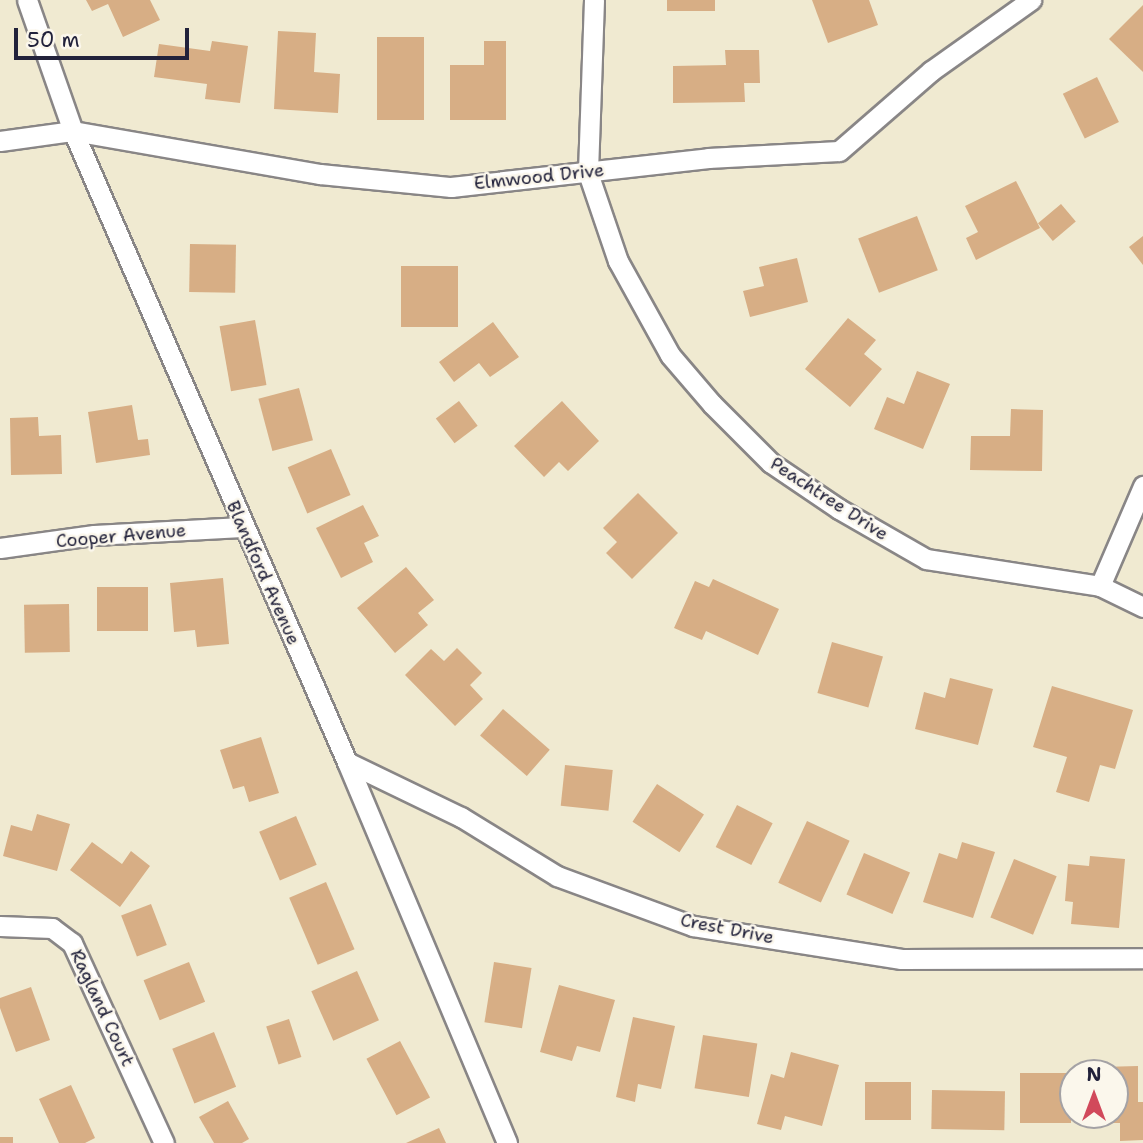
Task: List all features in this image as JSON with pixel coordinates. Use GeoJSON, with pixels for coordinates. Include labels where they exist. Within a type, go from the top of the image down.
{"type":"FeatureCollection","features":[{"type":"Feature","properties":{"kind":"street","name":"Blandford Avenue"},"geometry":{"type":"LineString","coordinates":[[27,0],[73,131],[242,527],[347,762],[506,1143]]}},
{"type":"Feature","properties":{"kind":"street","name":"Peachtree Drive"},"geometry":{"type":"LineString","coordinates":[[594,0],[588,173],[618,261],[670,355],[712,404],[771,463],[839,509],[926,559],[1100,586],[1143,607]]}},
{"type":"Feature","properties":{"kind":"street","name":"Elmwood Drive"},"geometry":{"type":"LineString","coordinates":[[0,141],[73,131],[320,174],[451,187],[708,158],[839,151],[931,71],[1031,0]]}},
{"type":"Feature","properties":{"kind":"street"},"geometry":{"type":"LineString","coordinates":[[1100,586],[1143,486]]}},
{"type":"Feature","properties":{"kind":"street","name":"Cooper Avenue"},"geometry":{"type":"LineString","coordinates":[[0,548],[94,535],[242,527]]}},
{"type":"Feature","properties":{"kind":"street","name":"Crest Drive"},"geometry":{"type":"LineString","coordinates":[[347,762],[461,817],[557,876],[693,926],[901,959],[1143,958]]}},
{"type":"Feature","properties":{"kind":"street","name":"Ragland Court"},"geometry":{"type":"LineString","coordinates":[[0,926],[51,928],[72,943],[164,1143]]}},
{"type":"Feature","properties":{"kind":"building"},"geometry":{"type":"Polygon","coordinates":[[[86,0],[150,0],[160,20],[123,37],[108,4],[92,11],[86,0]]]}},
{"type":"Feature","properties":{"kind":"building"},"geometry":{"type":"Polygon","coordinates":[[[667,0],[715,0],[715,11],[667,11],[667,0]]]}},
{"type":"Feature","properties":{"kind":"building"},"geometry":{"type":"Polygon","coordinates":[[[812,0],[869,0],[878,25],[828,43],[812,0]]]}},
{"type":"Feature","properties":{"kind":"building"},"geometry":{"type":"Polygon","coordinates":[[[1143,5],[1143,72],[1109,39],[1143,5]]]}},
{"type":"Feature","properties":{"kind":"building"},"geometry":{"type":"Polygon","coordinates":[[[278,31],[316,33],[314,72],[340,74],[338,113],[274,109],[278,31]]]}},
{"type":"Feature","properties":{"kind":"building"},"geometry":{"type":"Polygon","coordinates":[[[377,37],[424,37],[424,120],[377,120],[377,37]]]}},
{"type":"Feature","properties":{"kind":"building"},"geometry":{"type":"Polygon","coordinates":[[[212,41],[248,46],[240,103],[205,99],[207,84],[154,77],[159,44],[210,51],[212,41]]]}},
{"type":"Feature","properties":{"kind":"building"},"geometry":{"type":"Polygon","coordinates":[[[484,41],[506,41],[506,120],[450,120],[450,65],[484,65],[484,41]]]}},
{"type":"Feature","properties":{"kind":"building"},"geometry":{"type":"Polygon","coordinates":[[[725,50],[759,50],[760,83],[744,83],[745,102],[673,103],[673,66],[726,65],[725,50]]]}},
{"type":"Feature","properties":{"kind":"building"},"geometry":{"type":"Polygon","coordinates":[[[1097,77],[1119,122],[1085,139],[1063,94],[1097,77]]]}},
{"type":"Feature","properties":{"kind":"building"},"geometry":{"type":"Polygon","coordinates":[[[1016,181],[1040,228],[976,260],[966,238],[978,232],[965,206],[1016,181]]]}},
{"type":"Feature","properties":{"kind":"building"},"geometry":{"type":"Polygon","coordinates":[[[1061,204],[1076,222],[1053,241],[1038,223],[1061,204]]]}},
{"type":"Feature","properties":{"kind":"building"},"geometry":{"type":"Polygon","coordinates":[[[917,216],[938,270],[879,293],[858,239],[917,216]]]}},
{"type":"Feature","properties":{"kind":"building"},"geometry":{"type":"Polygon","coordinates":[[[1143,236],[1143,265],[1129,247],[1143,236]]]}},
{"type":"Feature","properties":{"kind":"building"},"geometry":{"type":"Polygon","coordinates":[[[190,244],[236,245],[235,293],[189,292],[190,244]]]}},
{"type":"Feature","properties":{"kind":"building"},"geometry":{"type":"Polygon","coordinates":[[[797,258],[808,302],[750,317],[743,291],[764,286],[759,267],[797,258]]]}},
{"type":"Feature","properties":{"kind":"building"},"geometry":{"type":"Polygon","coordinates":[[[401,266],[458,266],[458,327],[401,327],[401,266]]]}},
{"type":"Feature","properties":{"kind":"building"},"geometry":{"type":"Polygon","coordinates":[[[848,318],[876,340],[864,354],[882,369],[850,407],[805,369],[848,318]]]}},
{"type":"Feature","properties":{"kind":"building"},"geometry":{"type":"Polygon","coordinates":[[[255,320],[266,385],[231,391],[220,326],[255,320]]]}},
{"type":"Feature","properties":{"kind":"building"},"geometry":{"type":"Polygon","coordinates":[[[493,322],[519,357],[490,377],[479,363],[454,382],[439,362],[493,322]]]}},
{"type":"Feature","properties":{"kind":"building"},"geometry":{"type":"Polygon","coordinates":[[[917,371],[950,384],[923,449],[874,429],[887,397],[904,404],[917,371]]]}},
{"type":"Feature","properties":{"kind":"building"},"geometry":{"type":"Polygon","coordinates":[[[299,388],[313,440],[272,451],[258,399],[299,388]]]}},
{"type":"Feature","properties":{"kind":"building"},"geometry":{"type":"Polygon","coordinates":[[[459,401],[478,426],[454,443],[436,418],[459,401]]]}},
{"type":"Feature","properties":{"kind":"building"},"geometry":{"type":"Polygon","coordinates":[[[562,401],[599,441],[568,471],[559,462],[544,477],[514,446],[562,401]]]}},
{"type":"Feature","properties":{"kind":"building"},"geometry":{"type":"Polygon","coordinates":[[[132,405],[138,440],[148,439],[150,455],[96,463],[88,412],[132,405]]]}},
{"type":"Feature","properties":{"kind":"building"},"geometry":{"type":"Polygon","coordinates":[[[1011,409],[1043,410],[1042,471],[970,470],[971,436],[1010,436],[1011,409]]]}},
{"type":"Feature","properties":{"kind":"building"},"geometry":{"type":"Polygon","coordinates":[[[38,417],[39,436],[61,435],[62,474],[11,475],[10,418],[38,417]]]}},
{"type":"Feature","properties":{"kind":"building"},"geometry":{"type":"Polygon","coordinates":[[[331,449],[351,495],[307,513],[288,467],[331,449]]]}},
{"type":"Feature","properties":{"kind":"building"},"geometry":{"type":"Polygon","coordinates":[[[638,493],[678,533],[632,579],[606,553],[617,542],[603,528],[638,493]]]}},
{"type":"Feature","properties":{"kind":"building"},"geometry":{"type":"Polygon","coordinates":[[[363,505],[379,536],[364,543],[373,562],[341,578],[316,528],[363,505]]]}},
{"type":"Feature","properties":{"kind":"building"},"geometry":{"type":"Polygon","coordinates":[[[406,567],[434,600],[418,613],[428,625],[395,653],[357,608],[406,567]]]}},
{"type":"Feature","properties":{"kind":"building"},"geometry":{"type":"Polygon","coordinates":[[[223,578],[229,644],[197,647],[195,630],[174,632],[170,583],[223,578]]]}},
{"type":"Feature","properties":{"kind":"building"},"geometry":{"type":"Polygon","coordinates":[[[713,579],[779,609],[758,655],[706,631],[702,640],[674,628],[695,581],[709,587],[713,579]]]}},
{"type":"Feature","properties":{"kind":"building"},"geometry":{"type":"Polygon","coordinates":[[[97,587],[148,587],[148,631],[97,631],[97,587]]]}},
{"type":"Feature","properties":{"kind":"building"},"geometry":{"type":"Polygon","coordinates":[[[69,604],[70,652],[25,653],[24,605],[69,604]]]}},
{"type":"Feature","properties":{"kind":"building"},"geometry":{"type":"Polygon","coordinates":[[[832,642],[883,657],[868,708],[817,693],[832,642]]]}},
{"type":"Feature","properties":{"kind":"building"},"geometry":{"type":"Polygon","coordinates":[[[457,648],[482,673],[470,685],[483,699],[455,726],[405,675],[431,649],[444,661],[457,648]]]}},
{"type":"Feature","properties":{"kind":"building"},"geometry":{"type":"Polygon","coordinates":[[[950,678],[993,689],[978,745],[915,729],[924,692],[945,698],[950,678]]]}},
{"type":"Feature","properties":{"kind":"building"},"geometry":{"type":"Polygon","coordinates":[[[1052,686],[1133,710],[1115,769],[1100,765],[1089,802],[1056,792],[1067,757],[1033,747],[1052,686]]]}},
{"type":"Feature","properties":{"kind":"building"},"geometry":{"type":"Polygon","coordinates":[[[503,709],[550,750],[527,776],[480,735],[503,709]]]}},
{"type":"Feature","properties":{"kind":"building"},"geometry":{"type":"Polygon","coordinates":[[[261,737],[279,793],[249,802],[244,786],[233,789],[220,750],[261,737]]]}},
{"type":"Feature","properties":{"kind":"building"},"geometry":{"type":"Polygon","coordinates":[[[565,765],[613,770],[608,811],[561,806],[565,765]]]}},
{"type":"Feature","properties":{"kind":"building"},"geometry":{"type":"Polygon","coordinates":[[[657,784],[704,814],[679,852],[632,822],[657,784]]]}},
{"type":"Feature","properties":{"kind":"building"},"geometry":{"type":"Polygon","coordinates":[[[737,805],[773,823],[751,865],[716,847],[737,805]]]}},
{"type":"Feature","properties":{"kind":"building"},"geometry":{"type":"Polygon","coordinates":[[[37,814],[70,824],[57,871],[3,856],[11,825],[32,831],[37,814]]]}},
{"type":"Feature","properties":{"kind":"building"},"geometry":{"type":"Polygon","coordinates":[[[296,816],[317,865],[280,880],[259,832],[296,816]]]}},
{"type":"Feature","properties":{"kind":"building"},"geometry":{"type":"Polygon","coordinates":[[[807,821],[850,841],[821,902],[778,883],[807,821]]]}},
{"type":"Feature","properties":{"kind":"building"},"geometry":{"type":"Polygon","coordinates":[[[92,842],[122,864],[131,851],[150,866],[120,907],[70,870],[92,842]]]}},
{"type":"Feature","properties":{"kind":"building"},"geometry":{"type":"Polygon","coordinates":[[[962,842],[995,852],[973,918],[923,902],[939,853],[957,859],[962,842]]]}},
{"type":"Feature","properties":{"kind":"building"},"geometry":{"type":"Polygon","coordinates":[[[864,853],[910,873],[892,914],[846,894],[864,853]]]}},
{"type":"Feature","properties":{"kind":"building"},"geometry":{"type":"Polygon","coordinates":[[[1090,856],[1125,859],[1119,928],[1071,924],[1073,902],[1065,901],[1068,864],[1089,866],[1090,856]]]}},
{"type":"Feature","properties":{"kind":"building"},"geometry":{"type":"Polygon","coordinates":[[[1014,859],[1057,876],[1033,935],[990,917],[1014,859]]]}},
{"type":"Feature","properties":{"kind":"building"},"geometry":{"type":"Polygon","coordinates":[[[326,882],[355,949],[318,965],[289,898],[326,882]]]}},
{"type":"Feature","properties":{"kind":"building"},"geometry":{"type":"Polygon","coordinates":[[[151,904],[167,945],[137,957],[121,915],[151,904]]]}},
{"type":"Feature","properties":{"kind":"building"},"geometry":{"type":"Polygon","coordinates":[[[189,962],[205,1002],[160,1020],[144,980],[189,962]]]}},
{"type":"Feature","properties":{"kind":"building"},"geometry":{"type":"Polygon","coordinates":[[[494,962],[532,968],[522,1028],[484,1022],[494,962]]]}},
{"type":"Feature","properties":{"kind":"building"},"geometry":{"type":"Polygon","coordinates":[[[357,971],[379,1020],[333,1041],[311,991],[357,971]]]}},
{"type":"Feature","properties":{"kind":"building"},"geometry":{"type":"Polygon","coordinates":[[[559,985],[615,1000],[600,1052],[577,1046],[572,1061],[540,1052],[559,985]]]}},
{"type":"Feature","properties":{"kind":"building"},"geometry":{"type":"Polygon","coordinates":[[[31,987],[50,1040],[16,1052],[0,1008],[0,998],[31,987]]]}},
{"type":"Feature","properties":{"kind":"building"},"geometry":{"type":"Polygon","coordinates":[[[633,1017],[675,1026],[661,1089],[638,1084],[635,1102],[616,1097],[633,1017]]]}},
{"type":"Feature","properties":{"kind":"building"},"geometry":{"type":"Polygon","coordinates":[[[289,1019],[301,1057],[279,1064],[266,1026],[289,1019]]]}},
{"type":"Feature","properties":{"kind":"building"},"geometry":{"type":"Polygon","coordinates":[[[214,1032],[236,1087],[194,1104],[172,1049],[214,1032]]]}},
{"type":"Feature","properties":{"kind":"building"},"geometry":{"type":"Polygon","coordinates":[[[703,1035],[757,1044],[749,1097],[695,1088],[703,1035]]]}},
{"type":"Feature","properties":{"kind":"building"},"geometry":{"type":"Polygon","coordinates":[[[400,1041],[430,1098],[396,1115],[366,1059],[400,1041]]]}},
{"type":"Feature","properties":{"kind":"building"},"geometry":{"type":"Polygon","coordinates":[[[791,1052],[839,1065],[822,1126],[785,1116],[781,1130],[757,1124],[771,1074],[784,1078],[791,1052]]]}},
{"type":"Feature","properties":{"kind":"building"},"geometry":{"type":"Polygon","coordinates":[[[1129,1066],[1138,1066],[1138,1102],[1143,1102],[1143,1140],[1120,1141],[1120,1129],[1129,1129],[1129,1066]]]}},
{"type":"Feature","properties":{"kind":"building"},"geometry":{"type":"Polygon","coordinates":[[[1020,1073],[1059,1073],[1059,1123],[1020,1123],[1020,1073]]]}},
{"type":"Feature","properties":{"kind":"building"},"geometry":{"type":"Polygon","coordinates":[[[865,1082],[911,1082],[911,1120],[865,1120],[865,1082]]]}},
{"type":"Feature","properties":{"kind":"building"},"geometry":{"type":"Polygon","coordinates":[[[71,1085],[95,1138],[85,1143],[59,1143],[39,1099],[71,1085]]]}},
{"type":"Feature","properties":{"kind":"building"},"geometry":{"type":"Polygon","coordinates":[[[932,1090],[1005,1091],[1004,1130],[931,1129],[932,1090]]]}},
{"type":"Feature","properties":{"kind":"building"},"geometry":{"type":"Polygon","coordinates":[[[228,1101],[249,1139],[242,1143],[214,1143],[199,1117],[228,1101]]]}},
{"type":"Feature","properties":{"kind":"building"},"geometry":{"type":"Polygon","coordinates":[[[439,1128],[446,1143],[406,1143],[439,1128]]]}},
{"type":"Feature","properties":{"kind":"building"},"geometry":{"type":"Polygon","coordinates":[[[0,1137],[13,1137],[13,1143],[0,1143],[0,1137]]]}}]}
